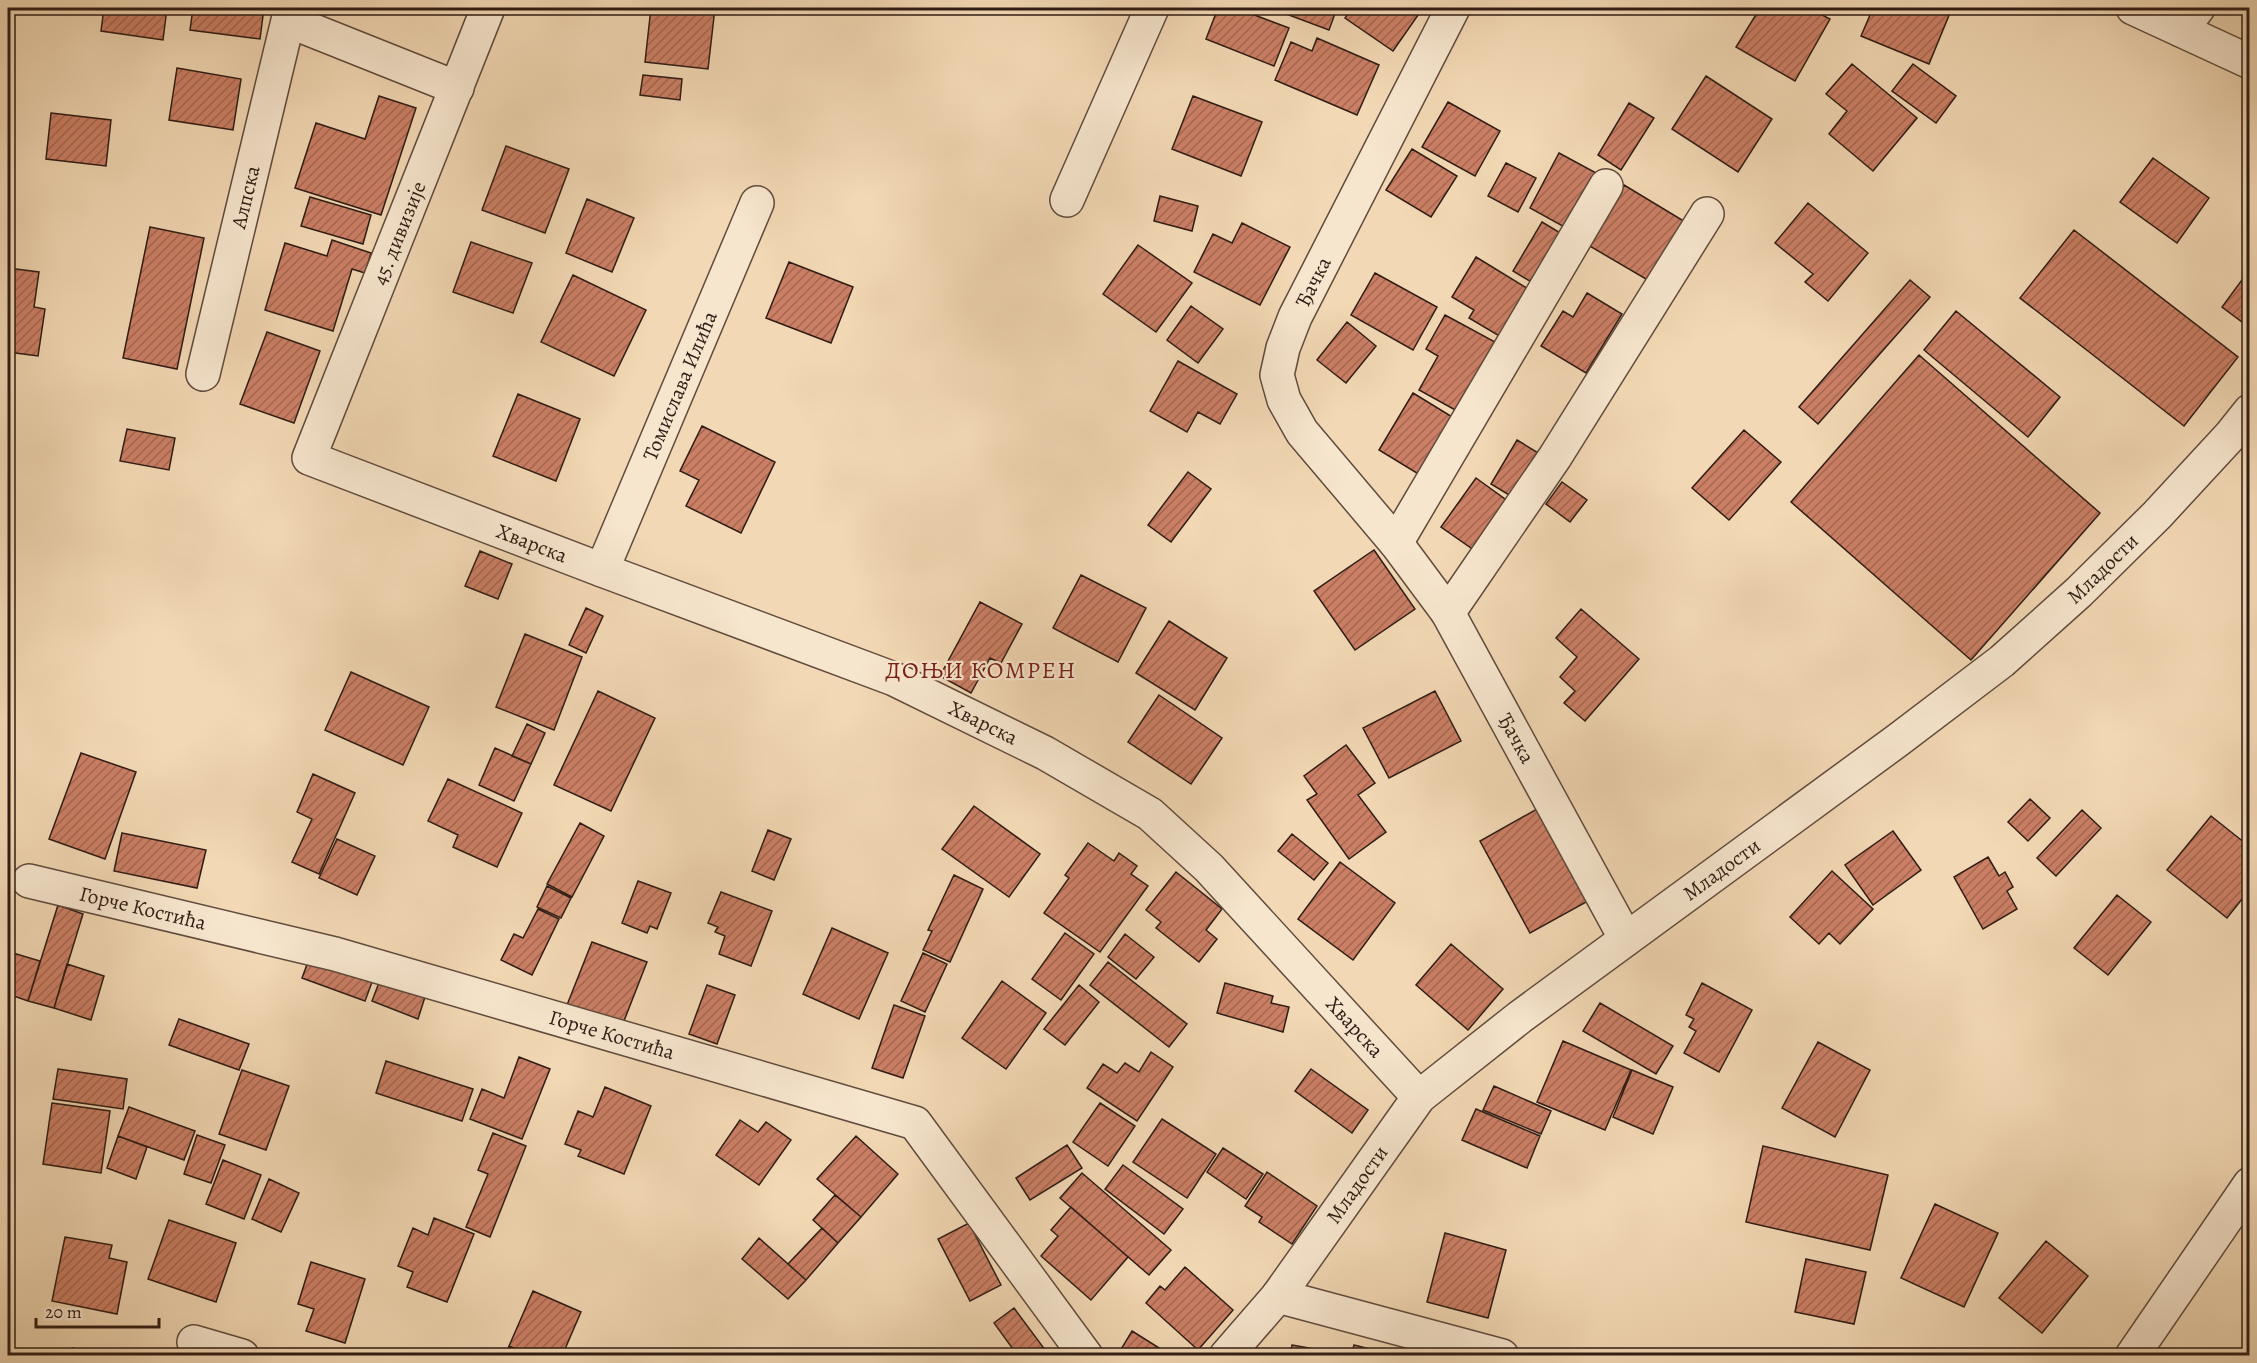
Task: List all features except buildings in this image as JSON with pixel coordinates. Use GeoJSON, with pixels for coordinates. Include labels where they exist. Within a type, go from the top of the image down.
{"type":"FeatureCollection","features":[{"type":"Feature","properties":{"kind":"street","name":"45. дивизије"},"geometry":{"type":"LineString","coordinates":[[309,458],[489,8]]}},
{"type":"Feature","properties":{"kind":"street"},"geometry":{"type":"LineString","coordinates":[[1067,200],[1152,8]]}},
{"type":"Feature","properties":{"kind":"street","name":"Ђачка"},"geometry":{"type":"LineString","coordinates":[[1453,8],[1295,318],[1282,348],[1277,375],[1284,400],[1302,432],[1396,543],[1448,613],[1626,939]]}},
{"type":"Feature","properties":{"kind":"street"},"geometry":{"type":"LineString","coordinates":[[2133,8],[2190,19],[2250,62]]}},
{"type":"Feature","properties":{"kind":"street","name":"Алпска"},"geometry":{"type":"LineString","coordinates":[[203,374],[290,14],[457,88]]}},
{"type":"Feature","properties":{"kind":"street"},"geometry":{"type":"LineString","coordinates":[[1396,543],[1606,186]]}},
{"type":"Feature","properties":{"kind":"street","name":"Томислава Илића"},"geometry":{"type":"LineString","coordinates":[[602,570],[757,203]]}},
{"type":"Feature","properties":{"kind":"street"},"geometry":{"type":"LineString","coordinates":[[1448,613],[1555,457],[1707,214]]}},
{"type":"Feature","properties":{"kind":"street","name":"Младости"},"geometry":{"type":"LineString","coordinates":[[1226,1356],[1278,1296],[1419,1097],[1520,1017],[2002,661],[2079,592],[2157,515],[2250,411]]}},
{"type":"Feature","properties":{"kind":"street","name":"Хварска"},"geometry":{"type":"LineString","coordinates":[[309,458],[894,679],[1045,753],[1150,814],[1209,868],[1419,1097]]}},
{"type":"Feature","properties":{"kind":"street","name":"Горче Костића"},"geometry":{"type":"LineString","coordinates":[[29,881],[335,954],[915,1123],[1086,1356]]}},
{"type":"Feature","properties":{"kind":"street"},"geometry":{"type":"LineString","coordinates":[[2132,1356],[2250,1184]]}},
{"type":"Feature","properties":{"kind":"street"},"geometry":{"type":"LineString","coordinates":[[1278,1296],[1502,1356]]}},
{"type":"Feature","properties":{"kind":"street"},"geometry":{"type":"LineString","coordinates":[[194,1342],[242,1356]]}},
{"type":"Feature","properties":{"kind":"district","name":"ДОЊИ КОМРЕН"},"geometry":{"type":"Point","coordinates":[981,670]}}]}
